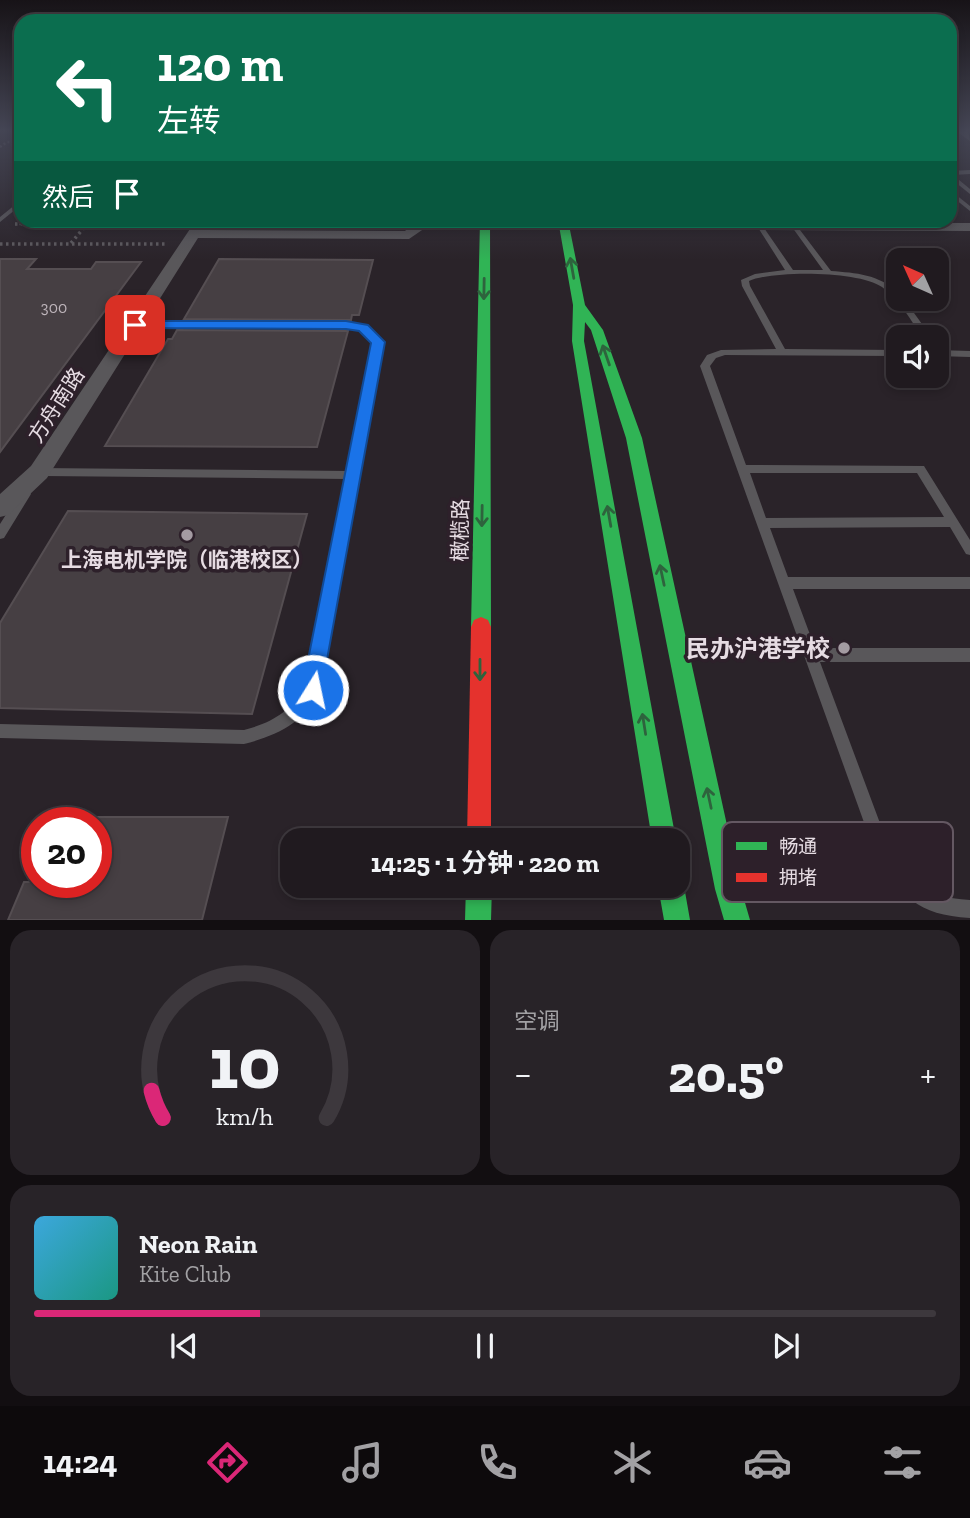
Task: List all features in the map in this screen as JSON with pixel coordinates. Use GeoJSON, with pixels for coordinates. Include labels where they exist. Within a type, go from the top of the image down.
{"type":"FeatureCollection","features":[{"type":"Feature","properties":{"kind":"main road","name":"橄榄路"},"geometry":{"type":"LineString","coordinates":[[479,828],[485,228]]}},
{"type":"Feature","properties":{"kind":"main road"},"geometry":{"type":"LineString","coordinates":[[565,228],[579,305],[578,341],[662,828]]}},
{"type":"Feature","properties":{"kind":"main road"},"geometry":{"type":"LineString","coordinates":[[579,305],[597,330],[634,438],[722,860]]}},
{"type":"Feature","properties":{"kind":"main road"},"geometry":{"type":"LineString","coordinates":[[478,898],[478,919]]}},
{"type":"Feature","properties":{"kind":"main road"},"geometry":{"type":"LineString","coordinates":[[673,898],[677,919]]}},
{"type":"Feature","properties":{"kind":"main road"},"geometry":{"type":"LineString","coordinates":[[732,902],[737,919]]}},
{"type":"Feature","properties":{"kind":"street"},"geometry":{"type":"LineString","coordinates":[[196,231],[409,235],[414,228]]}},
{"type":"Feature","properties":{"kind":"street","name":"方舟南路"},"geometry":{"type":"LineString","coordinates":[[0,508],[39,472],[196,231]]}},
{"type":"Feature","properties":{"kind":"lane"},"geometry":{"type":"LineString","coordinates":[[0,220],[14,208]]}},
{"type":"Feature","properties":{"kind":"lane"},"geometry":{"type":"LineString","coordinates":[[761,228],[791,273]]}},
{"type":"Feature","properties":{"kind":"lane"},"geometry":{"type":"LineString","coordinates":[[796,228],[829,273]]}},
{"type":"Feature","properties":{"kind":"lane"},"geometry":{"type":"LineString","coordinates":[[782,352],[746,286],[745,280],[762,273],[851,273],[878,281],[887,287],[918,325]]}},
{"type":"Feature","properties":{"kind":"lane"},"geometry":{"type":"LineString","coordinates":[[0,731],[244,737],[272,730],[297,713],[313,690],[378,342],[363,328],[346,325],[135,325]]}},
{"type":"Feature","properties":{"kind":"lane"},"geometry":{"type":"LineString","coordinates":[[872,822],[705,366],[708,358],[725,352],[886,353]]}},
{"type":"Feature","properties":{"kind":"lane"},"geometry":{"type":"LineString","coordinates":[[949,353],[970,354]]}},
{"type":"Feature","properties":{"kind":"lane"},"geometry":{"type":"LineString","coordinates":[[743,469],[920,469],[970,550]]}},
{"type":"Feature","properties":{"kind":"lane"},"geometry":{"type":"LineString","coordinates":[[0,534],[39,472],[352,475]]}},
{"type":"Feature","properties":{"kind":"lane"},"geometry":{"type":"LineString","coordinates":[[763,523],[952,522]]}},
{"type":"Feature","properties":{"kind":"lane"},"geometry":{"type":"LineString","coordinates":[[785,583],[970,583]]}},
{"type":"Feature","properties":{"kind":"lane"},"geometry":{"type":"LineString","coordinates":[[811,655],[970,655]]}},
{"type":"Feature","properties":{"kind":"lane"},"geometry":{"type":"LineString","coordinates":[[931,902],[947,909],[970,909]]}},
{"type":"Feature","properties":{"kind":"path"},"geometry":{"type":"LineString","coordinates":[[70,244],[85,228]]}},
{"type":"Feature","properties":{"kind":"path"},"geometry":{"type":"LineString","coordinates":[[142,228],[196,231]]}},
{"type":"Feature","properties":{"kind":"path"},"geometry":{"type":"LineString","coordinates":[[0,244],[70,244],[196,231]]}},
{"type":"Feature","properties":{"kind":"building"},"geometry":{"type":"Polygon","coordinates":[[[0,259],[36,259],[27,269],[91,269],[96,262],[141,262],[0,452],[0,259]]]}},
{"type":"Feature","properties":{"kind":"building"},"geometry":{"type":"Polygon","coordinates":[[[219,259],[373,260],[359,315],[352,315],[351,320],[184,319],[219,259]]]}},
{"type":"Feature","properties":{"kind":"building"},"geometry":{"type":"Polygon","coordinates":[[[177,330],[348,331],[317,447],[105,446],[168,339],[172,339],[177,330]]]}},
{"type":"Feature","properties":{"kind":"building"},"geometry":{"type":"Polygon","coordinates":[[[68,511],[307,514],[252,714],[0,708],[0,623],[68,511]]]}},
{"type":"Feature","properties":{"kind":"building"},"geometry":{"type":"Polygon","coordinates":[[[112,817],[228,817],[202,920],[8,920],[21,889],[21,898],[112,898],[112,817]]]}},
{"type":"Feature","properties":{"kind":"traffic: fast"},"geometry":{"type":"LineString","coordinates":[[481,627],[485,228]]}},
{"type":"Feature","properties":{"kind":"traffic: fast"},"geometry":{"type":"LineString","coordinates":[[565,228],[579,305],[578,341],[662,828]]}},
{"type":"Feature","properties":{"kind":"traffic: fast"},"geometry":{"type":"LineString","coordinates":[[579,305],[597,330],[634,438],[722,860]]}},
{"type":"Feature","properties":{"kind":"traffic: fast"},"geometry":{"type":"LineString","coordinates":[[478,920],[479,898]]}},
{"type":"Feature","properties":{"kind":"traffic: fast"},"geometry":{"type":"LineString","coordinates":[[673,898],[677,920]]}},
{"type":"Feature","properties":{"kind":"traffic: fast"},"geometry":{"type":"LineString","coordinates":[[732,902],[737,920]]}},
{"type":"Feature","properties":{"kind":"traffic: jam"},"geometry":{"type":"LineString","coordinates":[[479,828],[481,627]]}},
{"type":"Feature","properties":{"kind":"place","name":"上海电机学院（临港校区）"},"geometry":{"type":"Point","coordinates":[187,535]}},
{"type":"Feature","properties":{"kind":"place","name":"民办沪港学校"},"geometry":{"type":"Point","coordinates":[844,648]}},
{"type":"Feature","properties":{"kind":"route"},"geometry":{"type":"LineString","coordinates":[[135,325],[346,325],[363,328],[378,342],[313,690]]}}]}
